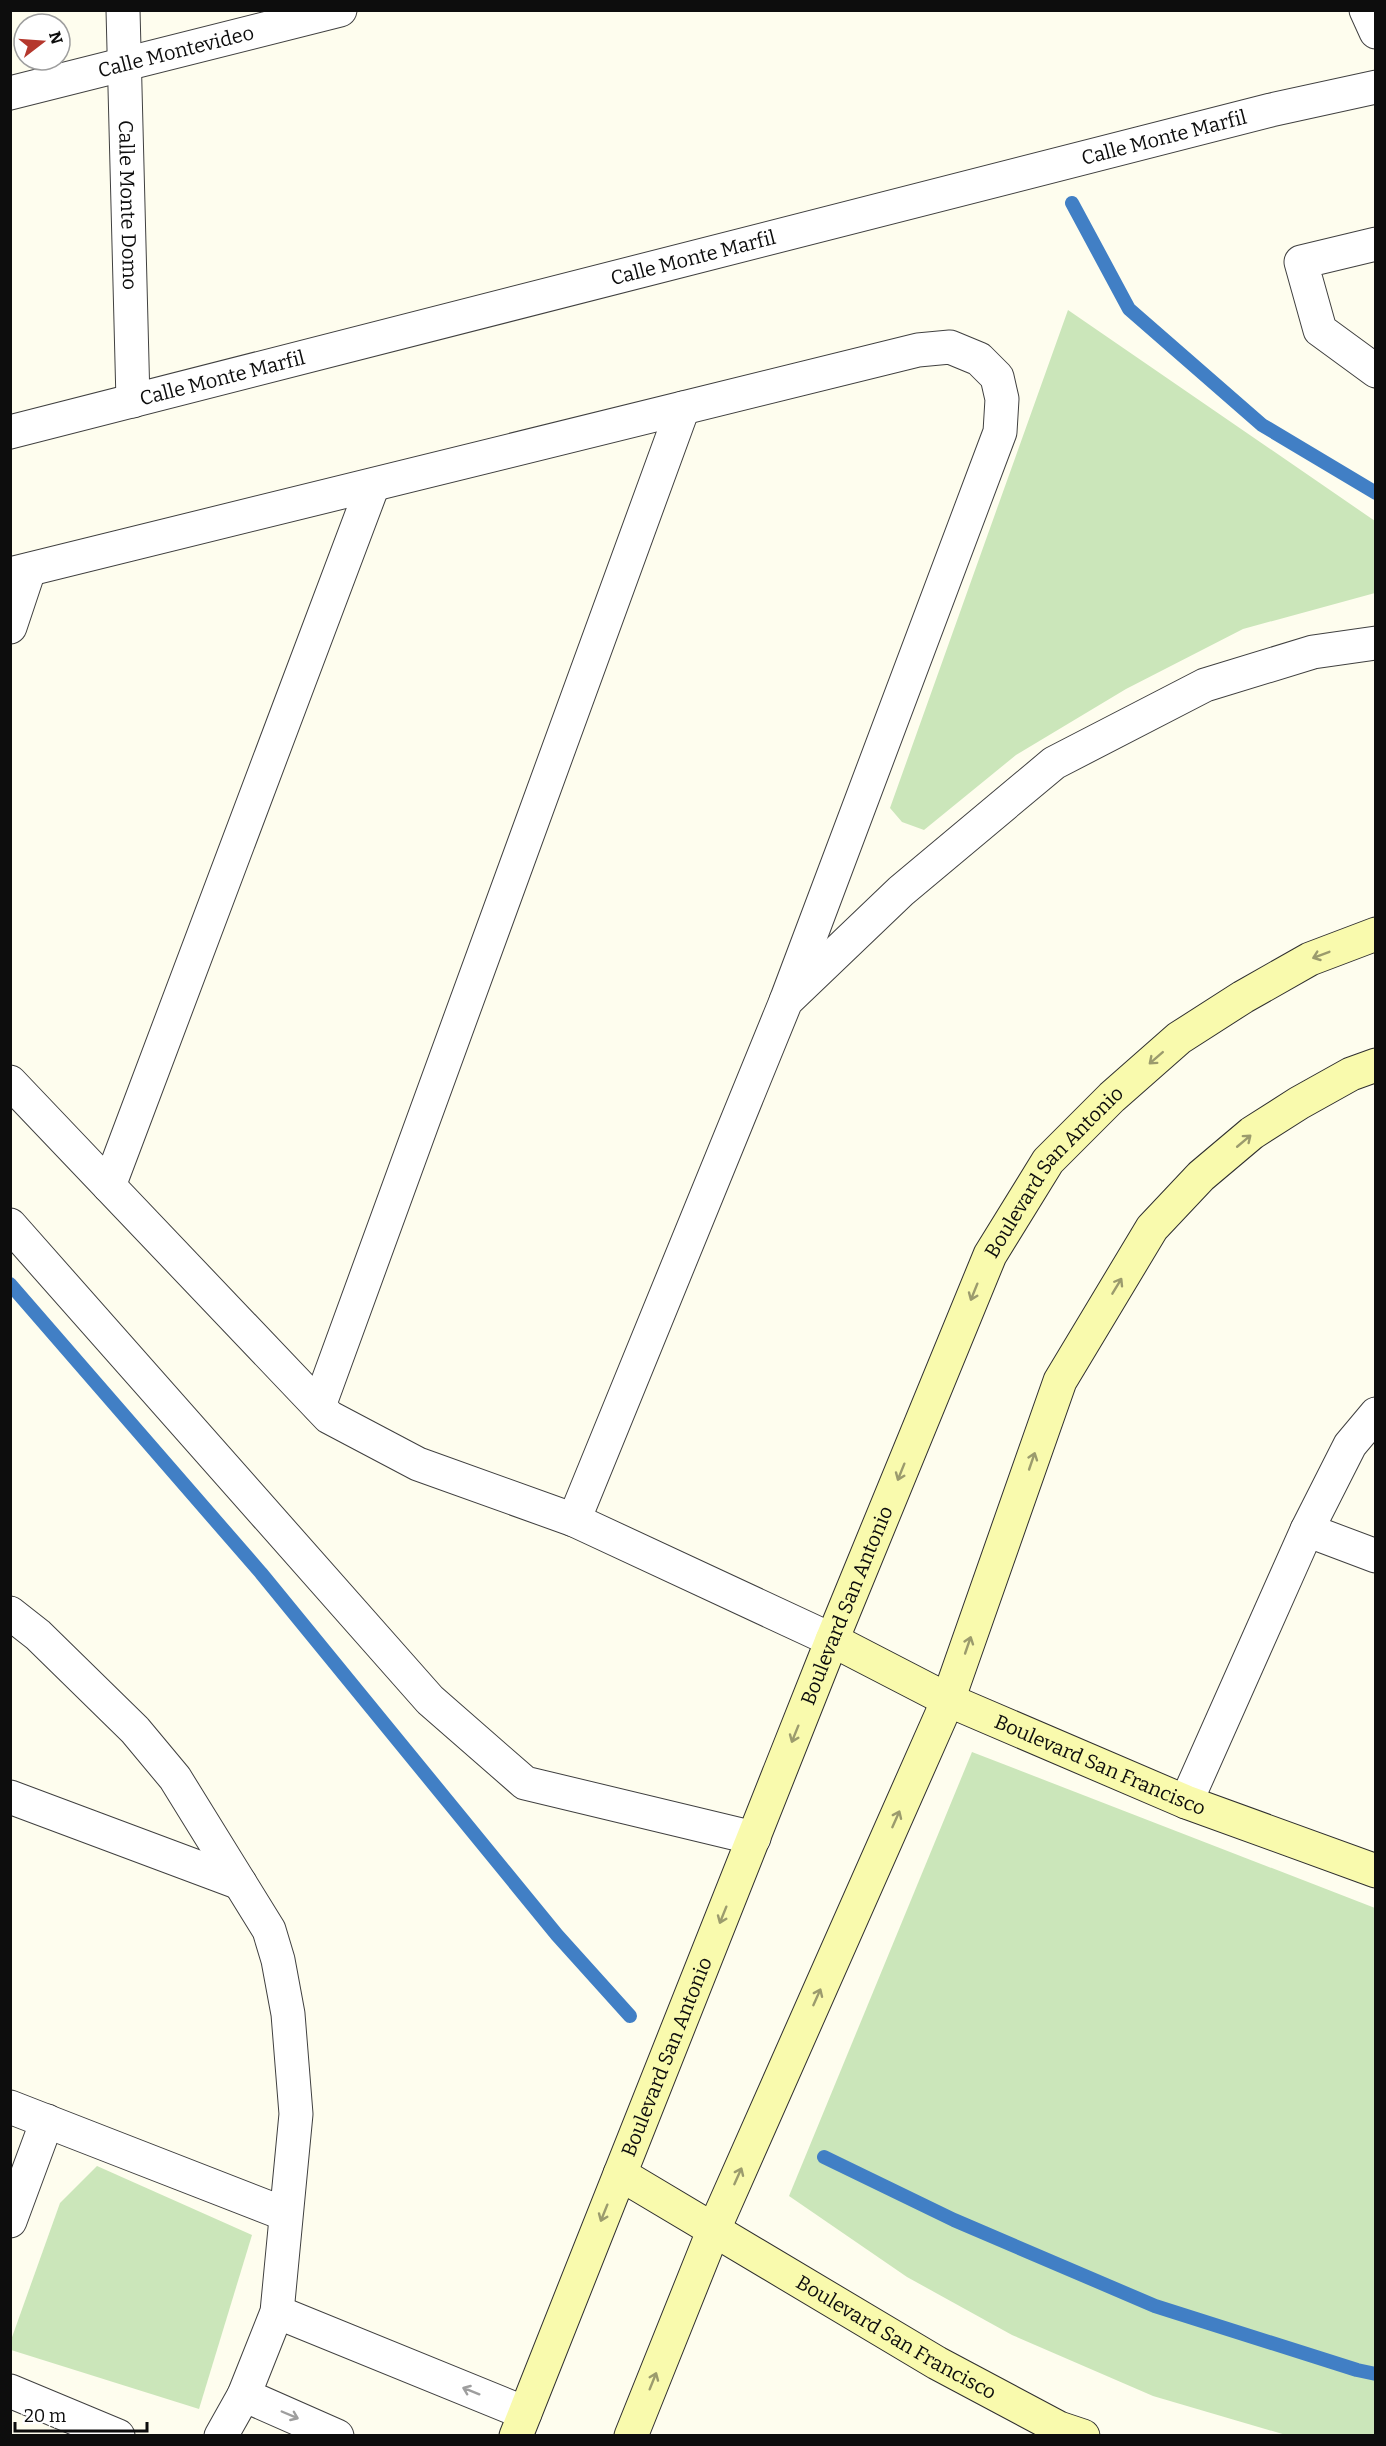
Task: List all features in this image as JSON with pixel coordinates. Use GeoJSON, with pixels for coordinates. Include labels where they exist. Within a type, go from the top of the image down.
{"type":"FeatureCollection","features":[{"type":"Feature","properties":{"kind":"street","name":"Calle Monte Domo"},"geometry":{"type":"LineString","coordinates":[[123,10],[134,401]]}},
{"type":"Feature","properties":{"kind":"street","name":"Calle Montevideo"},"geometry":{"type":"LineString","coordinates":[[10,93],[340,10]]}},
{"type":"Feature","properties":{"kind":"street"},"geometry":{"type":"LineString","coordinates":[[1366,10],[1376,32]]}},
{"type":"Feature","properties":{"kind":"street","name":"Calle Monte Marfil"},"geometry":{"type":"LineString","coordinates":[[10,432],[1271,110],[1376,87]]}},
{"type":"Feature","properties":{"kind":"street"},"geometry":{"type":"LineString","coordinates":[[1376,244],[1301,262],[1320,330],[1376,371]]}},
{"type":"Feature","properties":{"kind":"street"},"geometry":{"type":"LineString","coordinates":[[10,627],[20,572],[918,350],[950,347],[979,359],[996,377],[1002,399],[1000,432],[786,1001],[574,1521]]}},
{"type":"Feature","properties":{"kind":"street"},"geometry":{"type":"LineString","coordinates":[[319,1406],[683,408]]}},
{"type":"Feature","properties":{"kind":"street"},"geometry":{"type":"LineString","coordinates":[[109,1186],[373,485]]}},
{"type":"Feature","properties":{"kind":"street"},"geometry":{"type":"LineString","coordinates":[[786,1001],[901,891],[1054,763],[1205,685],[1313,652],[1376,644]]}},
{"type":"Feature","properties":{"kind":"street","name":"Boulevard San Antonio"},"geometry":{"type":"LineString","coordinates":[[520,2424],[832,1640],[990,1255],[1048,1161],[1112,1097],[1179,1038],[1243,997],[1310,959],[1376,934]]}},
{"type":"Feature","properties":{"kind":"street"},"geometry":{"type":"LineString","coordinates":[[631,2436],[714,2229],[948,1700],[1060,1381],[1152,1228],[1201,1176],[1252,1133],[1341,1080],[1376,1065]]}},
{"type":"Feature","properties":{"kind":"street"},"geometry":{"type":"LineString","coordinates":[[10,1082],[329,1417],[418,1464],[574,1521],[832,1640]]}},
{"type":"Feature","properties":{"kind":"street"},"geometry":{"type":"LineString","coordinates":[[10,1225],[430,1700],[525,1783],[754,1838]]}},
{"type":"Feature","properties":{"kind":"street"},"geometry":{"type":"LineString","coordinates":[[1186,1802],[1307,1530],[1350,1445],[1376,1414]]}},
{"type":"Feature","properties":{"kind":"street"},"geometry":{"type":"LineString","coordinates":[[1307,1530],[1376,1556]]}},
{"type":"Feature","properties":{"kind":"street"},"geometry":{"type":"LineString","coordinates":[[10,1613],[38,1635],[135,1730],[175,1778],[269,1930],[278,1960],[288,2014],[296,2114],[277,2312],[244,2395],[221,2436]]}},
{"type":"Feature","properties":{"kind":"street","name":"Boulevard San Francisco"},"geometry":{"type":"LineString","coordinates":[[832,1640],[948,1700],[1186,1802],[1376,1871]]}},
{"type":"Feature","properties":{"kind":"street"},"geometry":{"type":"LineString","coordinates":[[10,1797],[240,1882]]}},
{"type":"Feature","properties":{"kind":"street"},"geometry":{"type":"LineString","coordinates":[[10,2107],[285,2214]]}},
{"type":"Feature","properties":{"kind":"street"},"geometry":{"type":"LineString","coordinates":[[10,2221],[47,2121]]}},
{"type":"Feature","properties":{"kind":"street","name":"Boulevard San Francisco"},"geometry":{"type":"LineString","coordinates":[[620,2174],[937,2363],[1059,2428],[1083,2436]]}},
{"type":"Feature","properties":{"kind":"street"},"geometry":{"type":"LineString","coordinates":[[277,2312],[520,2424]]}},
{"type":"Feature","properties":{"kind":"street"},"geometry":{"type":"LineString","coordinates":[[10,2391],[118,2436]]}},
{"type":"Feature","properties":{"kind":"street"},"geometry":{"type":"LineString","coordinates":[[244,2395],[337,2436]]}},
{"type":"Feature","properties":{"kind":"green space"},"geometry":{"type":"Polygon","coordinates":[[[1068,310],[1375,521],[1375,593],[1243,629],[1126,689],[1016,755],[924,830],[902,822],[890,808],[1068,310]]]}},
{"type":"Feature","properties":{"kind":"green space"},"geometry":{"type":"Polygon","coordinates":[[[972,1752],[1375,1908],[1375,2435],[1286,2435],[1153,2396],[1012,2335],[907,2277],[789,2196],[972,1752]]]}},
{"type":"Feature","properties":{"kind":"green space"},"geometry":{"type":"Polygon","coordinates":[[[97,2166],[252,2235],[199,2409],[11,2350],[11,2340],[60,2203],[97,2166]]]}},
{"type":"Feature","properties":{"kind":"waterway"},"geometry":{"type":"LineString","coordinates":[[1072,203],[1129,309],[1262,425],[1376,493]]}},
{"type":"Feature","properties":{"kind":"waterway"},"geometry":{"type":"LineString","coordinates":[[10,1284],[261,1573],[557,1935],[630,2016]]}},
{"type":"Feature","properties":{"kind":"waterway"},"geometry":{"type":"LineString","coordinates":[[824,2157],[954,2220],[1155,2306],[1376,2374]]}}]}
